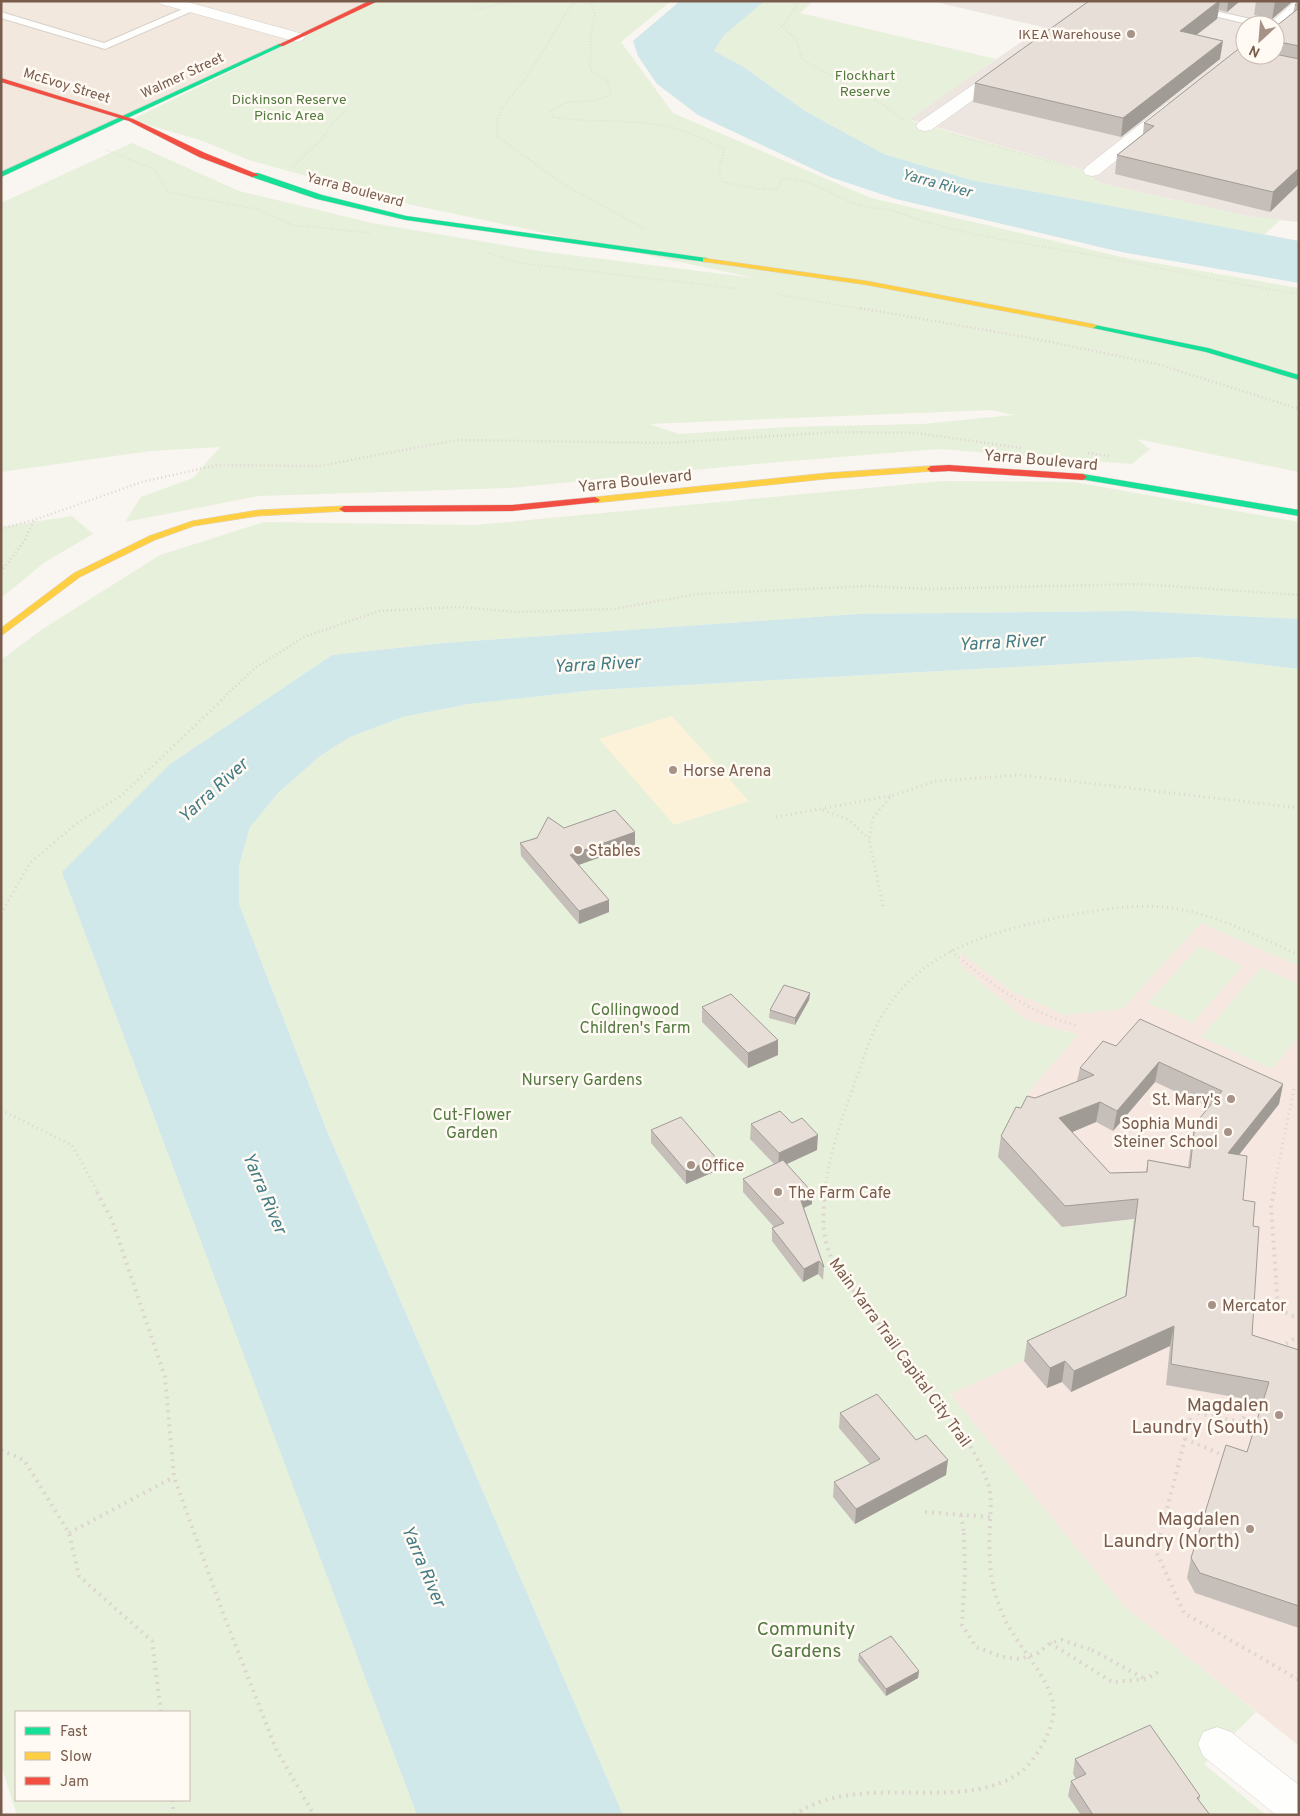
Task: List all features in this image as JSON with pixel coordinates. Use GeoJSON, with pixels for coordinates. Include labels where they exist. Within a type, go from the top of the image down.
{"type":"FeatureCollection","features":[{"type":"Feature","properties":{"kind":"street"},"geometry":{"type":"LineString","coordinates":[[166,1],[297,37]]}},
{"type":"Feature","properties":{"kind":"street","name":"Walmer Street"},"geometry":{"type":"LineString","coordinates":[[1,175],[375,1]]}},
{"type":"Feature","properties":{"kind":"street"},"geometry":{"type":"LineString","coordinates":[[1285,18],[1299,6]]}},
{"type":"Feature","properties":{"kind":"street"},"geometry":{"type":"LineString","coordinates":[[925,126],[1017,61]]}},
{"type":"Feature","properties":{"kind":"street","name":"McEvoy Street"},"geometry":{"type":"LineString","coordinates":[[1,80],[123,118]]}},
{"type":"Feature","properties":{"kind":"street"},"geometry":{"type":"LineString","coordinates":[[1092,171],[1185,97]]}},
{"type":"Feature","properties":{"kind":"street","name":"Yarra Boulevard"},"geometry":{"type":"LineString","coordinates":[[123,118],[142,125],[202,155],[276,183],[320,197],[434,223],[867,283],[1089,325],[1208,350],[1299,378]]}},
{"type":"Feature","properties":{"kind":"street","name":"Yarra Boulevard"},"geometry":{"type":"LineString","coordinates":[[1,633],[77,575],[152,538],[192,524],[258,513],[334,510],[512,508],[826,476],[949,468],[1062,474],[1299,512]]}},
{"type":"Feature","properties":{"kind":"street"},"geometry":{"type":"LineString","coordinates":[[1217,1744],[1299,1809]]}},
{"type":"Feature","properties":{"kind":"lane"},"geometry":{"type":"LineString","coordinates":[[1155,1],[1235,18]]}},
{"type":"Feature","properties":{"kind":"lane"},"geometry":{"type":"LineString","coordinates":[[1,15],[105,46],[192,8]]}},
{"type":"Feature","properties":{"kind":"path"},"geometry":{"type":"LineString","coordinates":[[477,9],[516,1]]}},
{"type":"Feature","properties":{"kind":"path"},"geometry":{"type":"LineString","coordinates":[[576,1],[568,10],[526,78],[502,108],[497,122],[497,136],[563,184],[650,232]]}},
{"type":"Feature","properties":{"kind":"path"},"geometry":{"type":"LineString","coordinates":[[792,11],[797,1]]}},
{"type":"Feature","properties":{"kind":"path"},"geometry":{"type":"LineString","coordinates":[[592,2],[595,14],[591,33],[590,70],[607,81],[612,90],[609,96],[595,100],[565,103],[551,111],[553,117],[593,122],[660,125],[704,139],[725,149],[719,168],[722,182],[758,189],[778,189],[782,179],[795,178],[818,185],[862,206],[888,210],[934,224],[997,239],[1035,247],[1085,254],[1246,286],[1299,294]]}},
{"type":"Feature","properties":{"kind":"path"},"geometry":{"type":"LineString","coordinates":[[276,183],[322,139],[333,122],[348,109]]}},
{"type":"Feature","properties":{"kind":"path"},"geometry":{"type":"LineString","coordinates":[[103,150],[154,168],[168,192],[257,209],[293,225],[378,234]]}},
{"type":"Feature","properties":{"kind":"path"},"geometry":{"type":"LineString","coordinates":[[486,252],[520,263],[746,290]]}},
{"type":"Feature","properties":{"kind":"path"},"geometry":{"type":"LineString","coordinates":[[775,294],[1031,338],[1158,364],[1299,410]]}},
{"type":"Feature","properties":{"kind":"path"},"geometry":{"type":"LineString","coordinates":[[1,529],[34,520],[142,482],[217,465],[319,466],[457,440],[666,443],[838,432],[868,432],[918,433],[1026,448]]}},
{"type":"Feature","properties":{"kind":"path"},"geometry":{"type":"LineString","coordinates":[[1088,453],[1116,457]]}},
{"type":"Feature","properties":{"kind":"path"},"geometry":{"type":"LineString","coordinates":[[1,572],[25,540],[34,520]]}},
{"type":"Feature","properties":{"kind":"path"},"geometry":{"type":"LineString","coordinates":[[1,914],[30,862],[76,824],[122,795],[255,668],[304,636],[379,611],[458,607],[517,612],[614,609],[697,594],[868,586],[929,589],[1139,584],[1299,595]]}},
{"type":"Feature","properties":{"kind":"path"},"geometry":{"type":"LineString","coordinates":[[776,817],[890,796],[936,781],[1020,775],[1299,808]]}},
{"type":"Feature","properties":{"kind":"path"},"geometry":{"type":"LineString","coordinates":[[883,906],[869,839],[873,818],[890,796]]}},
{"type":"Feature","properties":{"kind":"path"},"geometry":{"type":"LineString","coordinates":[[820,809],[837,813],[858,825],[869,839]]}},
{"type":"Feature","properties":{"kind":"path","name":"Main Yarra Trail Capital City Trail"},"geometry":{"type":"LineString","coordinates":[[794,1815],[807,1806],[830,1798],[870,1794],[961,1793],[996,1787],[1022,1771],[1041,1750],[1050,1728],[1054,1704],[1043,1679],[1010,1630],[996,1596],[989,1557],[992,1494],[987,1480],[961,1430],[924,1379],[860,1301],[836,1268],[826,1245],[824,1210],[828,1176],[840,1125],[868,1047],[883,1015],[896,996],[930,966],[951,951],[978,938],[1001,930],[1090,912],[1131,907],[1182,910],[1217,921],[1299,955]]}},
{"type":"Feature","properties":{"kind":"path"},"geometry":{"type":"LineString","coordinates":[[951,951],[994,985],[1045,1016],[1076,1025]]}},
{"type":"Feature","properties":{"kind":"path"},"geometry":{"type":"LineString","coordinates":[[1294,1088],[1271,1205],[1278,1309],[1299,1319]]}},
{"type":"Feature","properties":{"kind":"path"},"geometry":{"type":"LineString","coordinates":[[1,1110],[72,1145],[112,1220],[165,1377],[174,1477],[223,1613],[276,1749],[314,1815]]}},
{"type":"Feature","properties":{"kind":"path"},"geometry":{"type":"LineString","coordinates":[[1278,1349],[1299,1336]]}},
{"type":"Feature","properties":{"kind":"path"},"geometry":{"type":"LineString","coordinates":[[1253,1396],[1242,1422],[1192,1412],[1156,1551],[1184,1613],[1299,1680]]}},
{"type":"Feature","properties":{"kind":"path"},"geometry":{"type":"LineString","coordinates":[[1185,1439],[1226,1456]]}},
{"type":"Feature","properties":{"kind":"path"},"geometry":{"type":"LineString","coordinates":[[1,1450],[24,1460],[69,1533],[79,1576],[152,1641],[161,1711]]}},
{"type":"Feature","properties":{"kind":"path"},"geometry":{"type":"LineString","coordinates":[[69,1533],[174,1477]]}},
{"type":"Feature","properties":{"kind":"path"},"geometry":{"type":"LineString","coordinates":[[925,1512],[990,1517]]}},
{"type":"Feature","properties":{"kind":"path"},"geometry":{"type":"LineString","coordinates":[[961,1514],[964,1533],[965,1573],[962,1625],[976,1647],[1003,1657],[1020,1659],[1038,1653],[1050,1643],[1062,1640],[1092,1650],[1146,1679]]}},
{"type":"Feature","properties":{"kind":"path"},"geometry":{"type":"LineString","coordinates":[[1050,1643],[1112,1682],[1146,1679],[1158,1672]]}},
{"type":"Feature","properties":{"kind":"path"},"geometry":{"type":"LineString","coordinates":[[172,1801],[174,1815]]}},
{"type":"Feature","properties":{"kind":"shaded area"},"geometry":{"type":"Polygon","coordinates":[[[1,1],[375,1],[1,175],[1,1]]]}},
{"type":"Feature","properties":{"kind":"shaded area"},"geometry":{"type":"Polygon","coordinates":[[[931,1],[1299,1],[1299,222],[1251,217],[1100,183],[1081,169],[909,119],[1043,27],[931,1]]]}},
{"type":"Feature","properties":{"kind":"shaded area"},"geometry":{"type":"Polygon","coordinates":[[[1201,923],[1299,966],[1299,1746],[1125,1607],[950,1394],[1122,1316],[1134,1219],[1062,1227],[998,1157],[1032,1087],[1077,1035],[1026,1020],[958,964],[962,952],[1010,990],[1122,1009],[1201,923]]]}},
{"type":"Feature","properties":{"kind":"green space","name":"Dickinson Reserve Picnic Area"},"geometry":{"type":"Polygon","coordinates":[[[375,1],[671,1],[621,42],[673,113],[871,198],[1126,258],[1299,288],[1299,472],[1137,439],[1150,449],[1132,464],[939,449],[778,462],[510,488],[259,496],[125,522],[141,497],[193,478],[220,447],[150,451],[1,472],[1,203],[132,143],[239,191],[372,223],[546,252],[755,278],[408,204],[249,160],[200,140],[131,120],[375,1]],[[991,410],[649,424],[679,434],[785,427],[922,424],[1015,415],[991,410]]]}},
{"type":"Feature","properties":{"kind":"green space","name":"Flockhart Reserve"},"geometry":{"type":"Polygon","coordinates":[[[765,1],[813,1],[800,13],[996,59],[909,120],[1081,169],[1100,183],[1251,217],[1281,219],[1264,235],[971,180],[884,154],[805,111],[744,67],[714,51],[722,36],[765,1]]]}},
{"type":"Feature","properties":{"kind":"green space"},"geometry":{"type":"Polygon","coordinates":[[[942,481],[1074,482],[1299,522],[1299,619],[1133,611],[857,614],[443,643],[332,655],[170,764],[417,1815],[17,1815],[1,1765],[1,660],[41,630],[160,555],[264,522],[476,525],[942,481]]]}},
{"type":"Feature","properties":{"kind":"green space"},"geometry":{"type":"Polygon","coordinates":[[[72,516],[93,534],[45,562],[1,598],[1,527],[72,516]]]}},
{"type":"Feature","properties":{"kind":"green space","name":"Collingwood Children's Farm"},"geometry":{"type":"Polygon","coordinates":[[[1196,657],[1299,669],[1299,966],[1201,923],[1122,1009],[1064,1015],[1010,990],[961,953],[958,963],[1026,1020],[1078,1035],[1032,1087],[999,1157],[1062,1227],[1134,1219],[1123,1316],[950,1394],[1125,1607],[1256,1712],[1204,1764],[1266,1815],[623,1815],[327,1131],[239,904],[239,866],[250,827],[278,793],[320,756],[350,737],[403,717],[469,704],[595,690],[1196,657]]]}},
{"type":"Feature","properties":{"kind":"green space"},"geometry":{"type":"Polygon","coordinates":[[[1199,946],[1243,966],[1192,1023],[1148,1003],[1199,946]]]}},
{"type":"Feature","properties":{"kind":"green space"},"geometry":{"type":"Polygon","coordinates":[[[1261,968],[1299,984],[1299,1036],[1272,1069],[1201,1037],[1261,968]]]}},
{"type":"Feature","properties":{"kind":"sand","name":"Horse Arena"},"geometry":{"type":"Polygon","coordinates":[[[672,716],[749,801],[674,825],[599,739],[672,716]]]}},
{"type":"Feature","properties":{"kind":"water","name":"Yarra River"},"geometry":{"type":"Polygon","coordinates":[[[680,1],[765,1],[723,36],[714,51],[744,67],[805,111],[884,154],[971,180],[1299,241],[1299,283],[1121,252],[896,199],[830,177],[698,115],[657,84],[638,56],[633,41],[680,1]]]}},
{"type":"Feature","properties":{"kind":"water","name":"Yarra River"},"geometry":{"type":"Polygon","coordinates":[[[1133,611],[1299,619],[1299,669],[1196,657],[595,690],[469,704],[403,717],[350,737],[320,756],[278,793],[250,827],[239,866],[239,904],[327,1131],[623,1815],[417,1815],[62,872],[170,764],[332,655],[443,643],[857,614],[1133,611]]]}},
{"type":"Feature","properties":{"kind":"building"},"geometry":{"type":"Polygon","coordinates":[[[1089,1],[1219,1],[1180,31],[1223,41],[1123,118],[975,83],[1089,1]]]}},
{"type":"Feature","properties":{"kind":"building"},"geometry":{"type":"Polygon","coordinates":[[[1299,8],[1299,46],[1285,43],[1285,19],[1299,8]]]}},
{"type":"Feature","properties":{"kind":"building"},"geometry":{"type":"Polygon","coordinates":[[[1235,52],[1235,65],[1285,65],[1285,56],[1299,59],[1299,168],[1273,192],[1117,155],[1154,126],[1144,123],[1235,52]]]}},
{"type":"Feature","properties":{"kind":"building"},"geometry":{"type":"Polygon","coordinates":[[[615,810],[635,832],[570,855],[609,900],[579,911],[520,843],[537,838],[548,817],[564,828],[615,810]]]}},
{"type":"Feature","properties":{"kind":"building"},"geometry":{"type":"Polygon","coordinates":[[[784,985],[810,993],[795,1018],[770,1010],[784,985]]]}},
{"type":"Feature","properties":{"kind":"building"},"geometry":{"type":"Polygon","coordinates":[[[731,994],[778,1040],[748,1053],[702,1007],[731,994]]]}},
{"type":"Feature","properties":{"kind":"building"},"geometry":{"type":"Polygon","coordinates":[[[1140,1019],[1283,1084],[1228,1153],[1247,1156],[1243,1200],[1255,1202],[1253,1226],[1259,1227],[1252,1335],[1299,1350],[1299,1606],[1200,1573],[1191,1558],[1226,1445],[1247,1452],[1269,1382],[1171,1364],[1174,1326],[1074,1371],[1065,1361],[1050,1368],[1027,1341],[1126,1296],[1138,1199],[1065,1206],[1001,1136],[1016,1107],[1021,1108],[1027,1096],[1035,1098],[1094,1075],[1080,1068],[1103,1041],[1116,1046],[1140,1019]],[[1159,1062],[1117,1111],[1100,1102],[1059,1118],[1110,1173],[1147,1172],[1148,1160],[1190,1168],[1195,1124],[1222,1091],[1159,1062]]]}},
{"type":"Feature","properties":{"kind":"building"},"geometry":{"type":"Polygon","coordinates":[[[780,1111],[792,1123],[802,1118],[818,1135],[779,1153],[751,1124],[780,1111]]]}},
{"type":"Feature","properties":{"kind":"building"},"geometry":{"type":"Polygon","coordinates":[[[681,1117],[716,1158],[686,1171],[651,1130],[681,1117]]]}},
{"type":"Feature","properties":{"kind":"building"},"geometry":{"type":"Polygon","coordinates":[[[783,1160],[812,1192],[800,1198],[824,1267],[819,1261],[804,1269],[772,1228],[784,1223],[743,1179],[783,1160]]]}},
{"type":"Feature","properties":{"kind":"building"},"geometry":{"type":"Polygon","coordinates":[[[877,1394],[916,1440],[926,1435],[948,1460],[856,1509],[834,1482],[880,1459],[840,1413],[877,1394]]]}},
{"type":"Feature","properties":{"kind":"building"},"geometry":{"type":"Polygon","coordinates":[[[891,1636],[919,1671],[886,1689],[859,1654],[891,1636]]]}},
{"type":"Feature","properties":{"kind":"building"},"geometry":{"type":"Polygon","coordinates":[[[1150,1725],[1200,1796],[1197,1798],[1210,1815],[1093,1815],[1071,1781],[1086,1774],[1075,1759],[1150,1725]]]}},
{"type":"Feature","properties":{"kind":"traffic: fast"},"geometry":{"type":"LineString","coordinates":[[1,175],[281,45]]}},
{"type":"Feature","properties":{"kind":"traffic: fast"},"geometry":{"type":"LineString","coordinates":[[255,175],[320,197],[406,218],[706,260]]}},
{"type":"Feature","properties":{"kind":"traffic: fast"},"geometry":{"type":"LineString","coordinates":[[1093,326],[1208,350],[1299,378]]}},
{"type":"Feature","properties":{"kind":"traffic: fast"},"geometry":{"type":"LineString","coordinates":[[1083,477],[1299,513]]}},
{"type":"Feature","properties":{"kind":"traffic: slow"},"geometry":{"type":"LineString","coordinates":[[706,260],[867,283],[1093,326]]}},
{"type":"Feature","properties":{"kind":"traffic: slow"},"geometry":{"type":"LineString","coordinates":[[595,500],[826,476],[931,469]]}},
{"type":"Feature","properties":{"kind":"traffic: slow"},"geometry":{"type":"LineString","coordinates":[[1,633],[77,575],[152,538],[192,524],[258,513],[344,509]]}},
{"type":"Feature","properties":{"kind":"traffic: jam"},"geometry":{"type":"LineString","coordinates":[[281,45],[375,1]]}},
{"type":"Feature","properties":{"kind":"traffic: jam"},"geometry":{"type":"LineString","coordinates":[[1,80],[131,120],[202,155],[255,175]]}},
{"type":"Feature","properties":{"kind":"traffic: jam"},"geometry":{"type":"LineString","coordinates":[[931,469],[949,468],[1083,477]]}},
{"type":"Feature","properties":{"kind":"traffic: jam"},"geometry":{"type":"LineString","coordinates":[[344,509],[512,508],[595,500]]}},
{"type":"Feature","properties":{"kind":"place","name":"IKEA Warehouse"},"geometry":{"type":"Point","coordinates":[1131,34]}},
{"type":"Feature","properties":{"kind":"place","name":"Horse Arena"},"geometry":{"type":"Point","coordinates":[673,770]}},
{"type":"Feature","properties":{"kind":"place","name":"Stables"},"geometry":{"type":"Point","coordinates":[578,850]}},
{"type":"Feature","properties":{"kind":"place","name":"St. Mary's"},"geometry":{"type":"Point","coordinates":[1231,1099]}},
{"type":"Feature","properties":{"kind":"place","name":"Sophia Mundi Steiner School"},"geometry":{"type":"Point","coordinates":[1228,1132]}},
{"type":"Feature","properties":{"kind":"place","name":"Office"},"geometry":{"type":"Point","coordinates":[691,1165]}},
{"type":"Feature","properties":{"kind":"place","name":"The Farm Cafe"},"geometry":{"type":"Point","coordinates":[778,1192]}},
{"type":"Feature","properties":{"kind":"place","name":"Mercator"},"geometry":{"type":"Point","coordinates":[1212,1305]}},
{"type":"Feature","properties":{"kind":"place","name":"Magdalen Laundry (South)"},"geometry":{"type":"Point","coordinates":[1279,1415]}},
{"type":"Feature","properties":{"kind":"place","name":"Magdalen Laundry (North)"},"geometry":{"type":"Point","coordinates":[1250,1529]}},
{"type":"Feature","properties":{"kind":"park label","name":"Nursery Gardens"},"geometry":{"type":"Point","coordinates":[582,1079]}},
{"type":"Feature","properties":{"kind":"park label","name":"Cut-Flower Garden"},"geometry":{"type":"Point","coordinates":[472,1123]}},
{"type":"Feature","properties":{"kind":"park label","name":"Community Gardens"},"geometry":{"type":"Point","coordinates":[806,1639]}}]}
